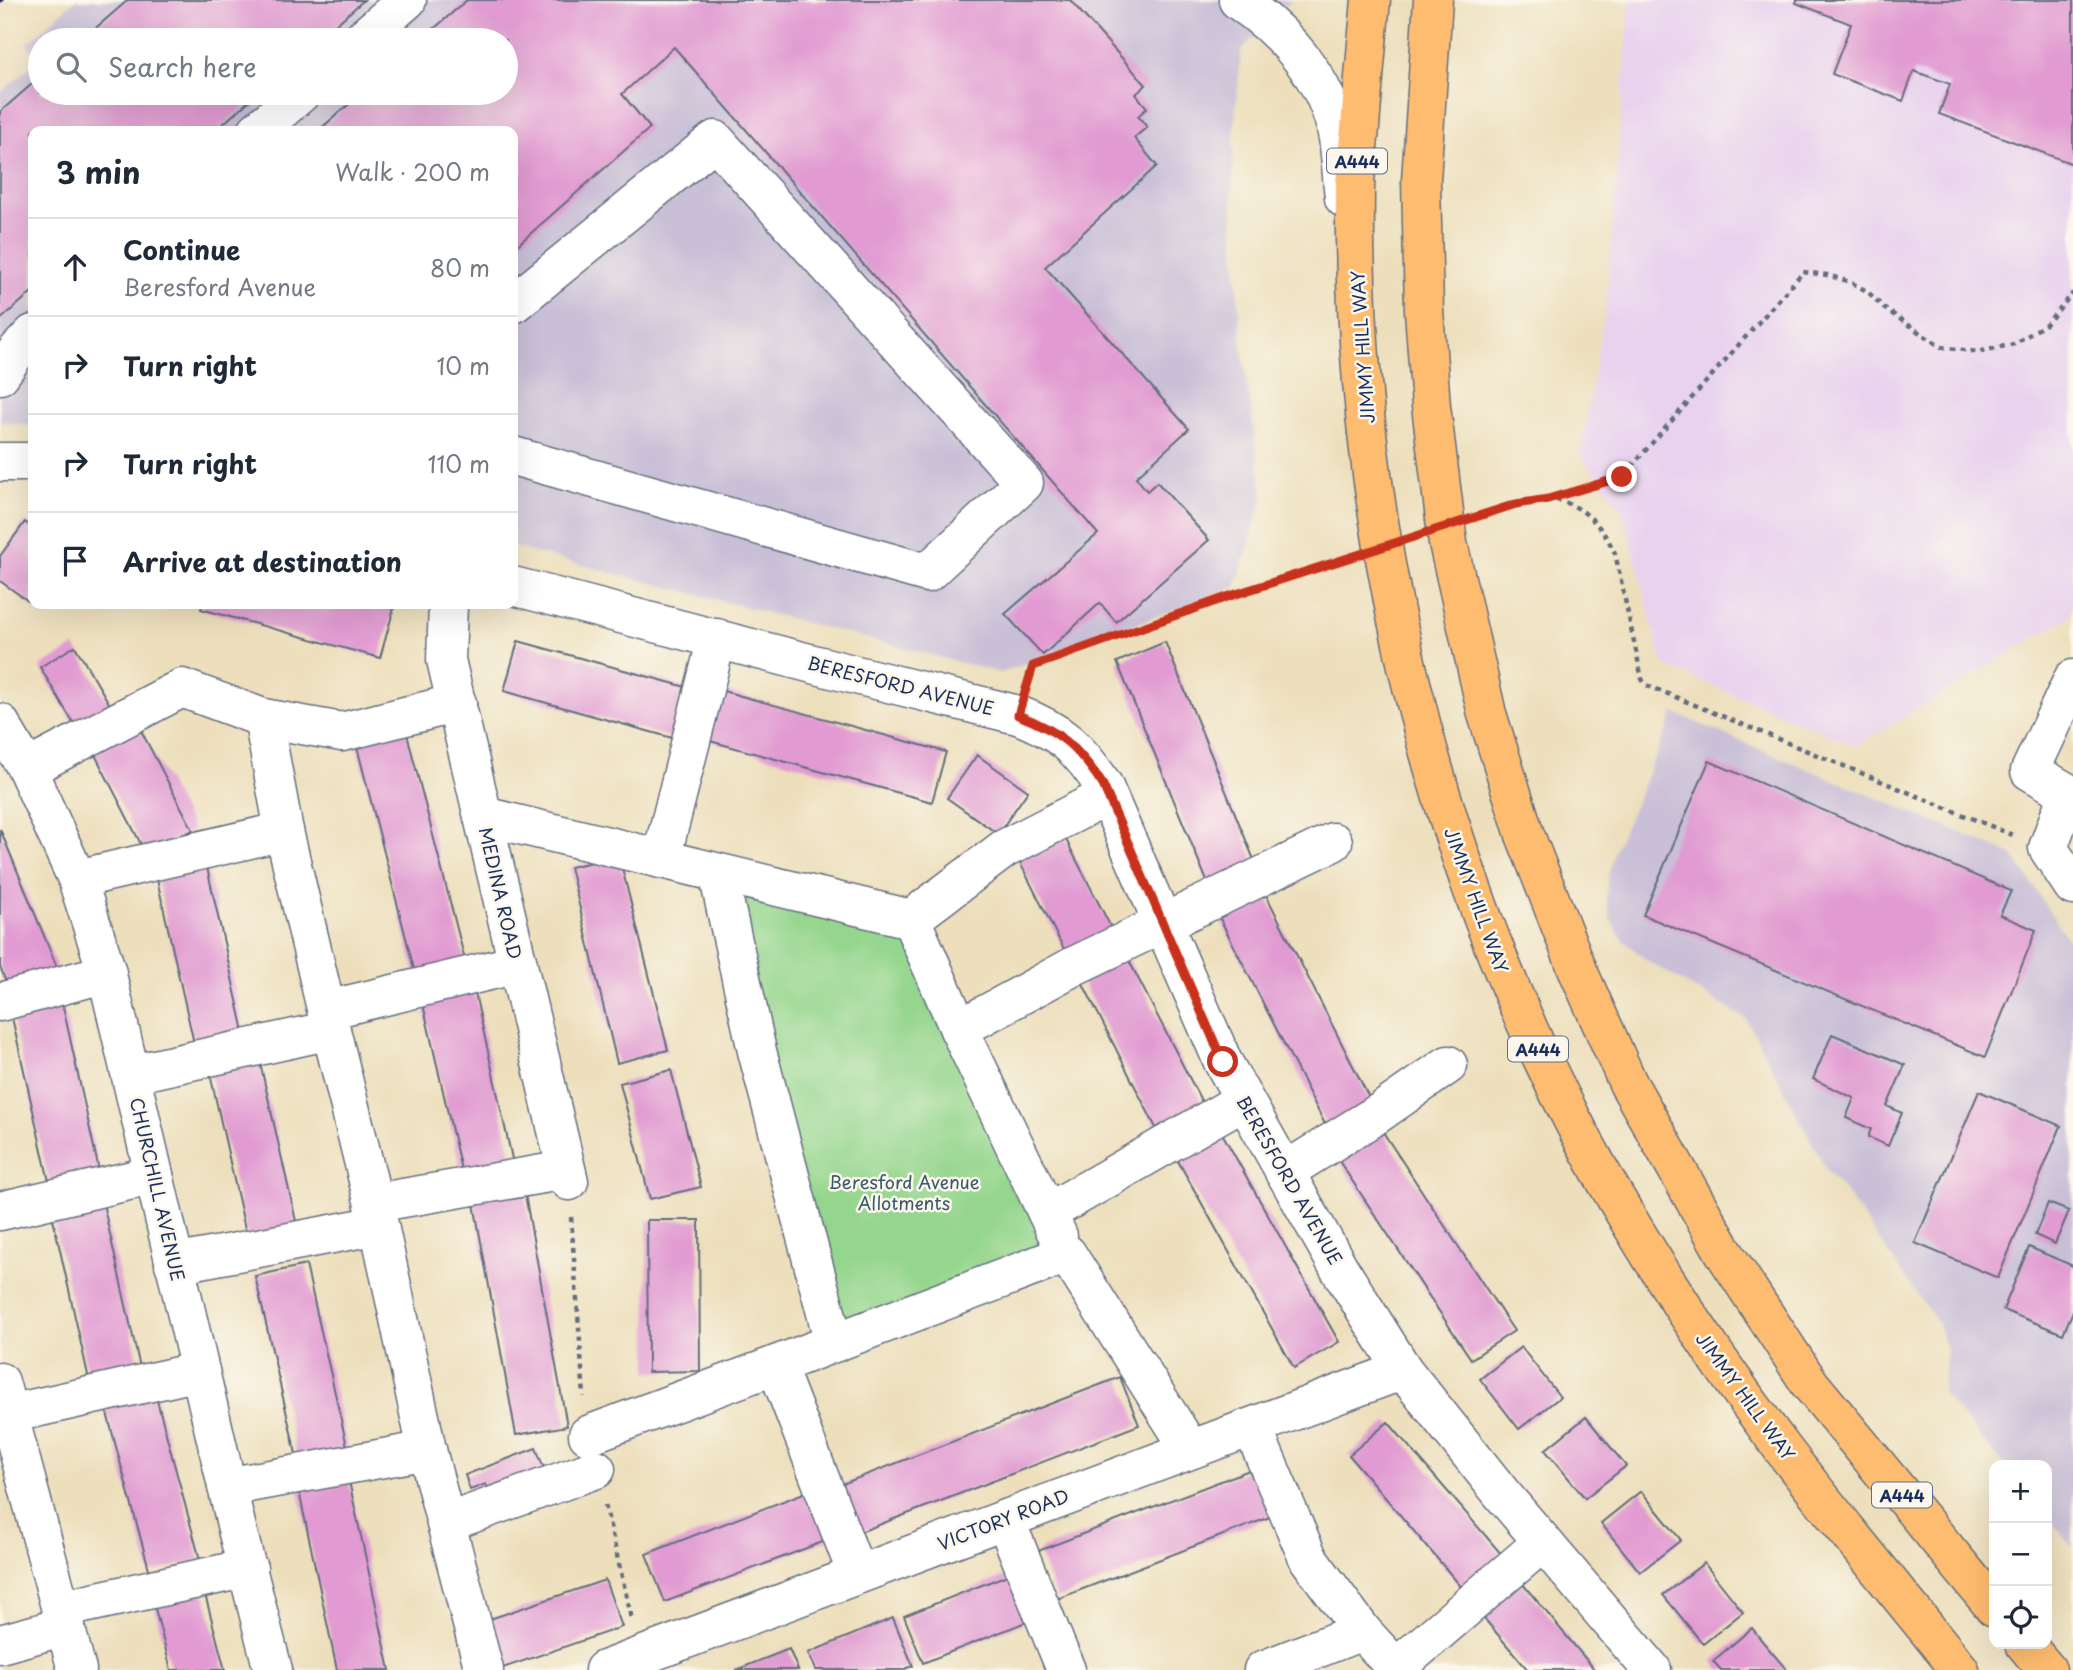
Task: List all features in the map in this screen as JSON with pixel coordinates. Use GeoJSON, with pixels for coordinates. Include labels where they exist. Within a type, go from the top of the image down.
{"type":"FeatureCollection","features":[{"type":"Feature","properties":{"kind":"highway","name":"JIMMY HILL WAY"},"geometry":{"type":"LineString","coordinates":[[1371,0],[1354,189],[1358,322],[1375,492],[1388,575],[1442,804],[1512,996],[1562,1099],[1626,1217],[1697,1328],[1782,1448],[1960,1670]]}},
{"type":"Feature","properties":{"kind":"highway","name":"A444"},"geometry":{"type":"LineString","coordinates":[[1433,0],[1421,180],[1424,311],[1432,406],[1448,543],[1487,714],[1525,835],[1578,974],[1628,1083],[1725,1254],[1810,1384],[1989,1601]]}},
{"type":"Feature","properties":{"kind":"highway"},"geometry":{"type":"LineString","coordinates":[[2029,1649],[2047,1670]]}},
{"type":"Feature","properties":{"kind":"street"},"geometry":{"type":"LineString","coordinates":[[375,28],[407,0]]}},
{"type":"Feature","properties":{"kind":"street"},"geometry":{"type":"LineString","coordinates":[[1238,0],[1265,20],[1294,48],[1326,100],[1338,136],[1358,322]]}},
{"type":"Feature","properties":{"kind":"street"},"geometry":{"type":"LineString","coordinates":[[263,126],[287,105]]}},
{"type":"Feature","properties":{"kind":"street"},"geometry":{"type":"LineString","coordinates":[[518,300],[715,141],[1024,483],[928,573],[518,457]]}},
{"type":"Feature","properties":{"kind":"street"},"geometry":{"type":"LineString","coordinates":[[0,375],[28,339]]}},
{"type":"Feature","properties":{"kind":"street"},"geometry":{"type":"LineString","coordinates":[[0,462],[28,463]]}},
{"type":"Feature","properties":{"kind":"street","name":"BERESFORD AVENUE"},"geometry":{"type":"LineString","coordinates":[[518,587],[1018,715],[1044,724],[1075,748],[1090,764],[1107,796],[1223,1062],[1339,1268],[1403,1370],[1502,1494],[1652,1670]]}},
{"type":"Feature","properties":{"kind":"street","name":"MEDINA ROAD"},"geometry":{"type":"LineString","coordinates":[[377,1214],[568,1175],[446,660],[448,609]]}},
{"type":"Feature","properties":{"kind":"street"},"geometry":{"type":"LineString","coordinates":[[661,859],[718,638]]}},
{"type":"Feature","properties":{"kind":"street"},"geometry":{"type":"LineString","coordinates":[[2073,679],[2030,771],[2068,793],[2049,848],[2073,886]]}},
{"type":"Feature","properties":{"kind":"street"},"geometry":{"type":"LineString","coordinates":[[11,750],[182,688],[263,718],[342,732],[457,703]]}},
{"type":"Feature","properties":{"kind":"street"},"geometry":{"type":"LineString","coordinates":[[263,718],[284,831],[377,1214],[426,1450],[484,1670]]}},
{"type":"Feature","properties":{"kind":"street","name":"CHURCHILL AVENUE"},"geometry":{"type":"LineString","coordinates":[[11,750],[77,879],[107,972],[174,1264],[273,1670]]}},
{"type":"Feature","properties":{"kind":"street"},"geometry":{"type":"LineString","coordinates":[[911,919],[1004,849],[1107,796]]}},
{"type":"Feature","properties":{"kind":"street"},"geometry":{"type":"LineString","coordinates":[[483,816],[911,919]]}},
{"type":"Feature","properties":{"kind":"street"},"geometry":{"type":"LineString","coordinates":[[77,879],[284,831]]}},
{"type":"Feature","properties":{"kind":"street"},"geometry":{"type":"LineString","coordinates":[[959,1029],[1074,966],[1333,842]]}},
{"type":"Feature","properties":{"kind":"street"},"geometry":{"type":"LineString","coordinates":[[718,873],[757,1051],[834,1343]]}},
{"type":"Feature","properties":{"kind":"street"},"geometry":{"type":"LineString","coordinates":[[911,919],[959,1029],[1067,1254],[1191,1450]]}},
{"type":"Feature","properties":{"kind":"street"},"geometry":{"type":"LineString","coordinates":[[132,1074],[518,964]]}},
{"type":"Feature","properties":{"kind":"street"},"geometry":{"type":"LineString","coordinates":[[0,1002],[107,972]]}},
{"type":"Feature","properties":{"kind":"street"},"geometry":{"type":"LineString","coordinates":[[1284,1172],[1379,1113],[1448,1065]]}},
{"type":"Feature","properties":{"kind":"street"},"geometry":{"type":"LineString","coordinates":[[1046,1213],[1244,1100]]}},
{"type":"Feature","properties":{"kind":"street"},"geometry":{"type":"LineString","coordinates":[[0,1211],[154,1175]]}},
{"type":"Feature","properties":{"kind":"street"},"geometry":{"type":"LineString","coordinates":[[174,1264],[377,1214]]}},
{"type":"Feature","properties":{"kind":"street"},"geometry":{"type":"LineString","coordinates":[[446,1523],[776,1365],[1067,1254]]}},
{"type":"Feature","properties":{"kind":"street"},"geometry":{"type":"LineString","coordinates":[[776,1365],[857,1574]]}},
{"type":"Feature","properties":{"kind":"street","name":"VICTORY ROAD"},"geometry":{"type":"LineString","coordinates":[[604,1670],[1403,1370]]}},
{"type":"Feature","properties":{"kind":"street"},"geometry":{"type":"LineString","coordinates":[[78,1670],[4,1398],[200,1371]]}},
{"type":"Feature","properties":{"kind":"street"},"geometry":{"type":"LineString","coordinates":[[1252,1427],[1308,1558],[1362,1631],[1397,1669],[1543,1542]]}},
{"type":"Feature","properties":{"kind":"street"},"geometry":{"type":"LineString","coordinates":[[228,1487],[426,1450]]}},
{"type":"Feature","properties":{"kind":"street"},"geometry":{"type":"LineString","coordinates":[[1005,1519],[1066,1670]]}},
{"type":"Feature","properties":{"kind":"street"},"geometry":{"type":"LineString","coordinates":[[0,1644],[63,1617],[248,1568]]}},
{"type":"Feature","properties":{"kind":"street"},"geometry":{"type":"LineString","coordinates":[[1263,1670],[1362,1631]]}},
{"type":"Feature","properties":{"kind":"path"},"geometry":{"type":"LineString","coordinates":[[1018,715],[1033,666],[1334,562],[1516,504],[1548,499],[1622,477],[1803,272],[1827,275],[1867,291],[1885,309],[1941,347],[1978,352],[2014,344],[2046,324],[2073,293]]}},
{"type":"Feature","properties":{"kind":"path"},"geometry":{"type":"LineString","coordinates":[[1548,499],[1569,504],[1588,514],[1606,534],[1615,553],[1642,679],[1646,685],[2020,838]]}},
{"type":"Feature","properties":{"kind":"shaded area"},"geometry":{"type":"Polygon","coordinates":[[[75,0],[1292,0],[1241,50],[1232,199],[1241,339],[1263,499],[1236,587],[1001,673],[518,548],[518,126],[28,126],[28,425],[0,421],[0,93],[28,69],[28,105],[518,105],[518,28],[44,28],[75,0]]]}},
{"type":"Feature","properties":{"kind":"shaded area"},"geometry":{"type":"Polygon","coordinates":[[[1630,0],[2073,0],[2073,606],[2069,617],[1856,746],[1663,665],[1622,508],[1580,455],[1607,295],[1630,0]]]}},
{"type":"Feature","properties":{"kind":"shaded area"},"geometry":{"type":"Polygon","coordinates":[[[1674,713],[2013,855],[2073,948],[2073,1547],[2052,1522],[2052,1460],[2000,1460],[1942,1393],[1947,1350],[1938,1324],[1849,1197],[1827,1171],[1747,1020],[1648,961],[1625,942],[1612,923],[1606,899],[1608,876],[1615,850],[1674,713]]]}},
{"type":"Feature","properties":{"kind":"green space","name":"Beresford Avenue Allotments"},"geometry":{"type":"Polygon","coordinates":[[[728,890],[909,934],[1052,1252],[834,1343],[728,890]]]}},
{"type":"Feature","properties":{"kind":"building"},"geometry":{"type":"Polygon","coordinates":[[[128,0],[364,0],[332,28],[96,28],[128,0]]]}},
{"type":"Feature","properties":{"kind":"building"},"geometry":{"type":"Polygon","coordinates":[[[467,0],[1070,0],[1146,85],[1136,94],[1147,108],[1138,116],[1147,127],[1134,138],[1157,166],[1045,267],[1189,429],[1136,477],[1147,491],[1157,482],[1209,540],[1116,622],[1100,603],[1043,655],[1005,614],[1098,534],[674,47],[622,94],[650,128],[518,245],[518,126],[324,126],[348,105],[518,105],[518,28],[435,28],[467,0]]]}},
{"type":"Feature","properties":{"kind":"building"},"geometry":{"type":"Polygon","coordinates":[[[1797,0],[2073,0],[2073,164],[1939,114],[1950,84],[1914,71],[1903,101],[1832,74],[1851,24],[1796,3],[1797,0]]]}},
{"type":"Feature","properties":{"kind":"building"},"geometry":{"type":"Polygon","coordinates":[[[28,88],[28,105],[244,105],[221,126],[28,126],[28,295],[0,320],[0,112],[28,88]]]}},
{"type":"Feature","properties":{"kind":"building"},"geometry":{"type":"Polygon","coordinates":[[[25,522],[28,524],[28,601],[0,581],[0,556],[25,522]]]}},
{"type":"Feature","properties":{"kind":"building"},"geometry":{"type":"Polygon","coordinates":[[[201,609],[394,609],[380,658],[201,609]]]}},
{"type":"Feature","properties":{"kind":"building"},"geometry":{"type":"Polygon","coordinates":[[[518,641],[697,690],[683,741],[504,691],[518,641]]]}},
{"type":"Feature","properties":{"kind":"building"},"geometry":{"type":"Polygon","coordinates":[[[1165,642],[1259,872],[1211,891],[1117,662],[1165,642]]]}},
{"type":"Feature","properties":{"kind":"building"},"geometry":{"type":"Polygon","coordinates":[[[75,646],[113,710],[78,731],[40,667],[75,646]]]}},
{"type":"Feature","properties":{"kind":"building"},"geometry":{"type":"Polygon","coordinates":[[[712,688],[946,752],[932,802],[699,738],[712,688]]]}},
{"type":"Feature","properties":{"kind":"building"},"geometry":{"type":"Polygon","coordinates":[[[136,721],[193,830],[146,854],[90,745],[136,721]]]}},
{"type":"Feature","properties":{"kind":"building"},"geometry":{"type":"Polygon","coordinates":[[[406,730],[466,964],[416,977],[356,743],[406,730]]]}},
{"type":"Feature","properties":{"kind":"building"},"geometry":{"type":"Polygon","coordinates":[[[977,755],[1028,791],[998,834],[947,798],[977,755]]]}},
{"type":"Feature","properties":{"kind":"building"},"geometry":{"type":"Polygon","coordinates":[[[1709,761],[2011,891],[2000,915],[2036,930],[1985,1057],[1643,915],[1709,761]]]}},
{"type":"Feature","properties":{"kind":"building"},"geometry":{"type":"Polygon","coordinates":[[[1060,828],[1117,939],[1071,963],[1014,851],[1060,828]]]}},
{"type":"Feature","properties":{"kind":"building"},"geometry":{"type":"Polygon","coordinates":[[[0,829],[59,972],[10,992],[0,967],[0,829]]]}},
{"type":"Feature","properties":{"kind":"building"},"geometry":{"type":"Polygon","coordinates":[[[619,856],[668,1050],[617,1063],[570,867],[619,856]]]}},
{"type":"Feature","properties":{"kind":"building"},"geometry":{"type":"Polygon","coordinates":[[[206,863],[245,1036],[195,1048],[156,875],[206,863]]]}},
{"type":"Feature","properties":{"kind":"building"},"geometry":{"type":"Polygon","coordinates":[[[1262,887],[1375,1109],[1329,1132],[1216,911],[1262,887]]]}},
{"type":"Feature","properties":{"kind":"building"},"geometry":{"type":"Polygon","coordinates":[[[1123,949],[1208,1114],[1161,1138],[1077,972],[1123,949]]]}},
{"type":"Feature","properties":{"kind":"building"},"geometry":{"type":"Polygon","coordinates":[[[474,989],[513,1163],[462,1174],[422,1000],[474,989]]]}},
{"type":"Feature","properties":{"kind":"building"},"geometry":{"type":"Polygon","coordinates":[[[62,1002],[100,1175],[50,1186],[11,1013],[62,1002]]]}},
{"type":"Feature","properties":{"kind":"building"},"geometry":{"type":"Polygon","coordinates":[[[1832,1034],[1905,1065],[1887,1106],[1902,1113],[1888,1146],[1868,1137],[1871,1129],[1846,1118],[1854,1098],[1813,1079],[1832,1034]]]}},
{"type":"Feature","properties":{"kind":"building"},"geometry":{"type":"Polygon","coordinates":[[[259,1058],[298,1230],[248,1242],[209,1069],[259,1058]]]}},
{"type":"Feature","properties":{"kind":"building"},"geometry":{"type":"Polygon","coordinates":[[[671,1070],[701,1187],[650,1199],[620,1083],[671,1070]]]}},
{"type":"Feature","properties":{"kind":"building"},"geometry":{"type":"Polygon","coordinates":[[[1979,1091],[2061,1126],[1998,1278],[1915,1243],[1979,1091]]]}},
{"type":"Feature","properties":{"kind":"building"},"geometry":{"type":"Polygon","coordinates":[[[1377,1123],[1514,1331],[1471,1359],[1333,1152],[1377,1123]]]}},
{"type":"Feature","properties":{"kind":"building"},"geometry":{"type":"Polygon","coordinates":[[[1218,1126],[1339,1342],[1294,1368],[1173,1152],[1218,1126]]]}},
{"type":"Feature","properties":{"kind":"building"},"geometry":{"type":"Polygon","coordinates":[[[524,1189],[567,1426],[516,1435],[473,1198],[524,1189]]]}},
{"type":"Feature","properties":{"kind":"building"},"geometry":{"type":"Polygon","coordinates":[[[102,1199],[141,1372],[90,1384],[51,1210],[102,1199]]]}},
{"type":"Feature","properties":{"kind":"building"},"geometry":{"type":"Polygon","coordinates":[[[2048,1203],[2069,1211],[2055,1244],[2035,1235],[2048,1203]]]}},
{"type":"Feature","properties":{"kind":"building"},"geometry":{"type":"Polygon","coordinates":[[[647,1220],[699,1220],[700,1371],[648,1372],[647,1220]]]}},
{"type":"Feature","properties":{"kind":"building"},"geometry":{"type":"Polygon","coordinates":[[[2029,1247],[2073,1266],[2073,1311],[2063,1334],[2003,1310],[2029,1247]]]}},
{"type":"Feature","properties":{"kind":"building"},"geometry":{"type":"Polygon","coordinates":[[[306,1265],[349,1455],[299,1467],[255,1276],[306,1265]]]}},
{"type":"Feature","properties":{"kind":"building"},"geometry":{"type":"Polygon","coordinates":[[[1521,1347],[1560,1397],[1519,1429],[1480,1379],[1521,1347]]]}},
{"type":"Feature","properties":{"kind":"building"},"geometry":{"type":"Polygon","coordinates":[[[1120,1377],[1139,1425],[855,1534],[837,1486],[1120,1377]]]}},
{"type":"Feature","properties":{"kind":"building"},"geometry":{"type":"Polygon","coordinates":[[[154,1389],[200,1560],[150,1573],[104,1402],[154,1389]]]}},
{"type":"Feature","properties":{"kind":"building"},"geometry":{"type":"Polygon","coordinates":[[[1586,1417],[1626,1466],[1585,1498],[1545,1450],[1586,1417]]]}},
{"type":"Feature","properties":{"kind":"building"},"geometry":{"type":"Polygon","coordinates":[[[1388,1422],[1508,1562],[1469,1596],[1349,1455],[1388,1422]]]}},
{"type":"Feature","properties":{"kind":"building"},"geometry":{"type":"Polygon","coordinates":[[[536,1448],[547,1476],[491,1497],[486,1484],[470,1490],[465,1475],[536,1448]]]}},
{"type":"Feature","properties":{"kind":"building"},"geometry":{"type":"Polygon","coordinates":[[[1265,1464],[1283,1512],[1057,1599],[1038,1551],[1265,1464]]]}},
{"type":"Feature","properties":{"kind":"building"},"geometry":{"type":"Polygon","coordinates":[[[346,1467],[390,1670],[337,1670],[296,1477],[346,1467]]]}},
{"type":"Feature","properties":{"kind":"building"},"geometry":{"type":"Polygon","coordinates":[[[814,1489],[833,1538],[665,1602],[646,1554],[814,1489]]]}},
{"type":"Feature","properties":{"kind":"building"},"geometry":{"type":"Polygon","coordinates":[[[1641,1491],[1681,1540],[1640,1572],[1601,1523],[1641,1491]]]}},
{"type":"Feature","properties":{"kind":"building"},"geometry":{"type":"Polygon","coordinates":[[[1704,1563],[1743,1612],[1703,1644],[1663,1595],[1704,1563]]]}},
{"type":"Feature","properties":{"kind":"building"},"geometry":{"type":"Polygon","coordinates":[[[1012,1573],[1031,1620],[923,1663],[904,1616],[1012,1573]]]}},
{"type":"Feature","properties":{"kind":"building"},"geometry":{"type":"Polygon","coordinates":[[[1516,1576],[1595,1670],[1528,1670],[1476,1609],[1516,1576]]]}},
{"type":"Feature","properties":{"kind":"building"},"geometry":{"type":"Polygon","coordinates":[[[605,1580],[622,1627],[497,1670],[481,1622],[605,1580]]]}},
{"type":"Feature","properties":{"kind":"building"},"geometry":{"type":"Polygon","coordinates":[[[203,1587],[225,1670],[171,1670],[153,1601],[203,1587]]]}},
{"type":"Feature","properties":{"kind":"building"},"geometry":{"type":"Polygon","coordinates":[[[893,1618],[913,1666],[902,1670],[816,1670],[808,1653],[893,1618]]]}},
{"type":"Feature","properties":{"kind":"building"},"geometry":{"type":"Polygon","coordinates":[[[1752,1628],[1787,1670],[1721,1670],[1713,1661],[1752,1628]]]}},
{"type":"Feature","properties":{"kind":"building"},"geometry":{"type":"Polygon","coordinates":[[[789,1649],[798,1670],[736,1670],[789,1649]]]}},
{"type":"Feature","properties":{"kind":"route"},"geometry":{"type":"LineString","coordinates":[[1223,1062],[1103,785],[1090,764],[1075,748],[1044,724],[1018,715],[1033,666],[1230,596],[1516,504],[1548,499],[1622,477]]}}]}
